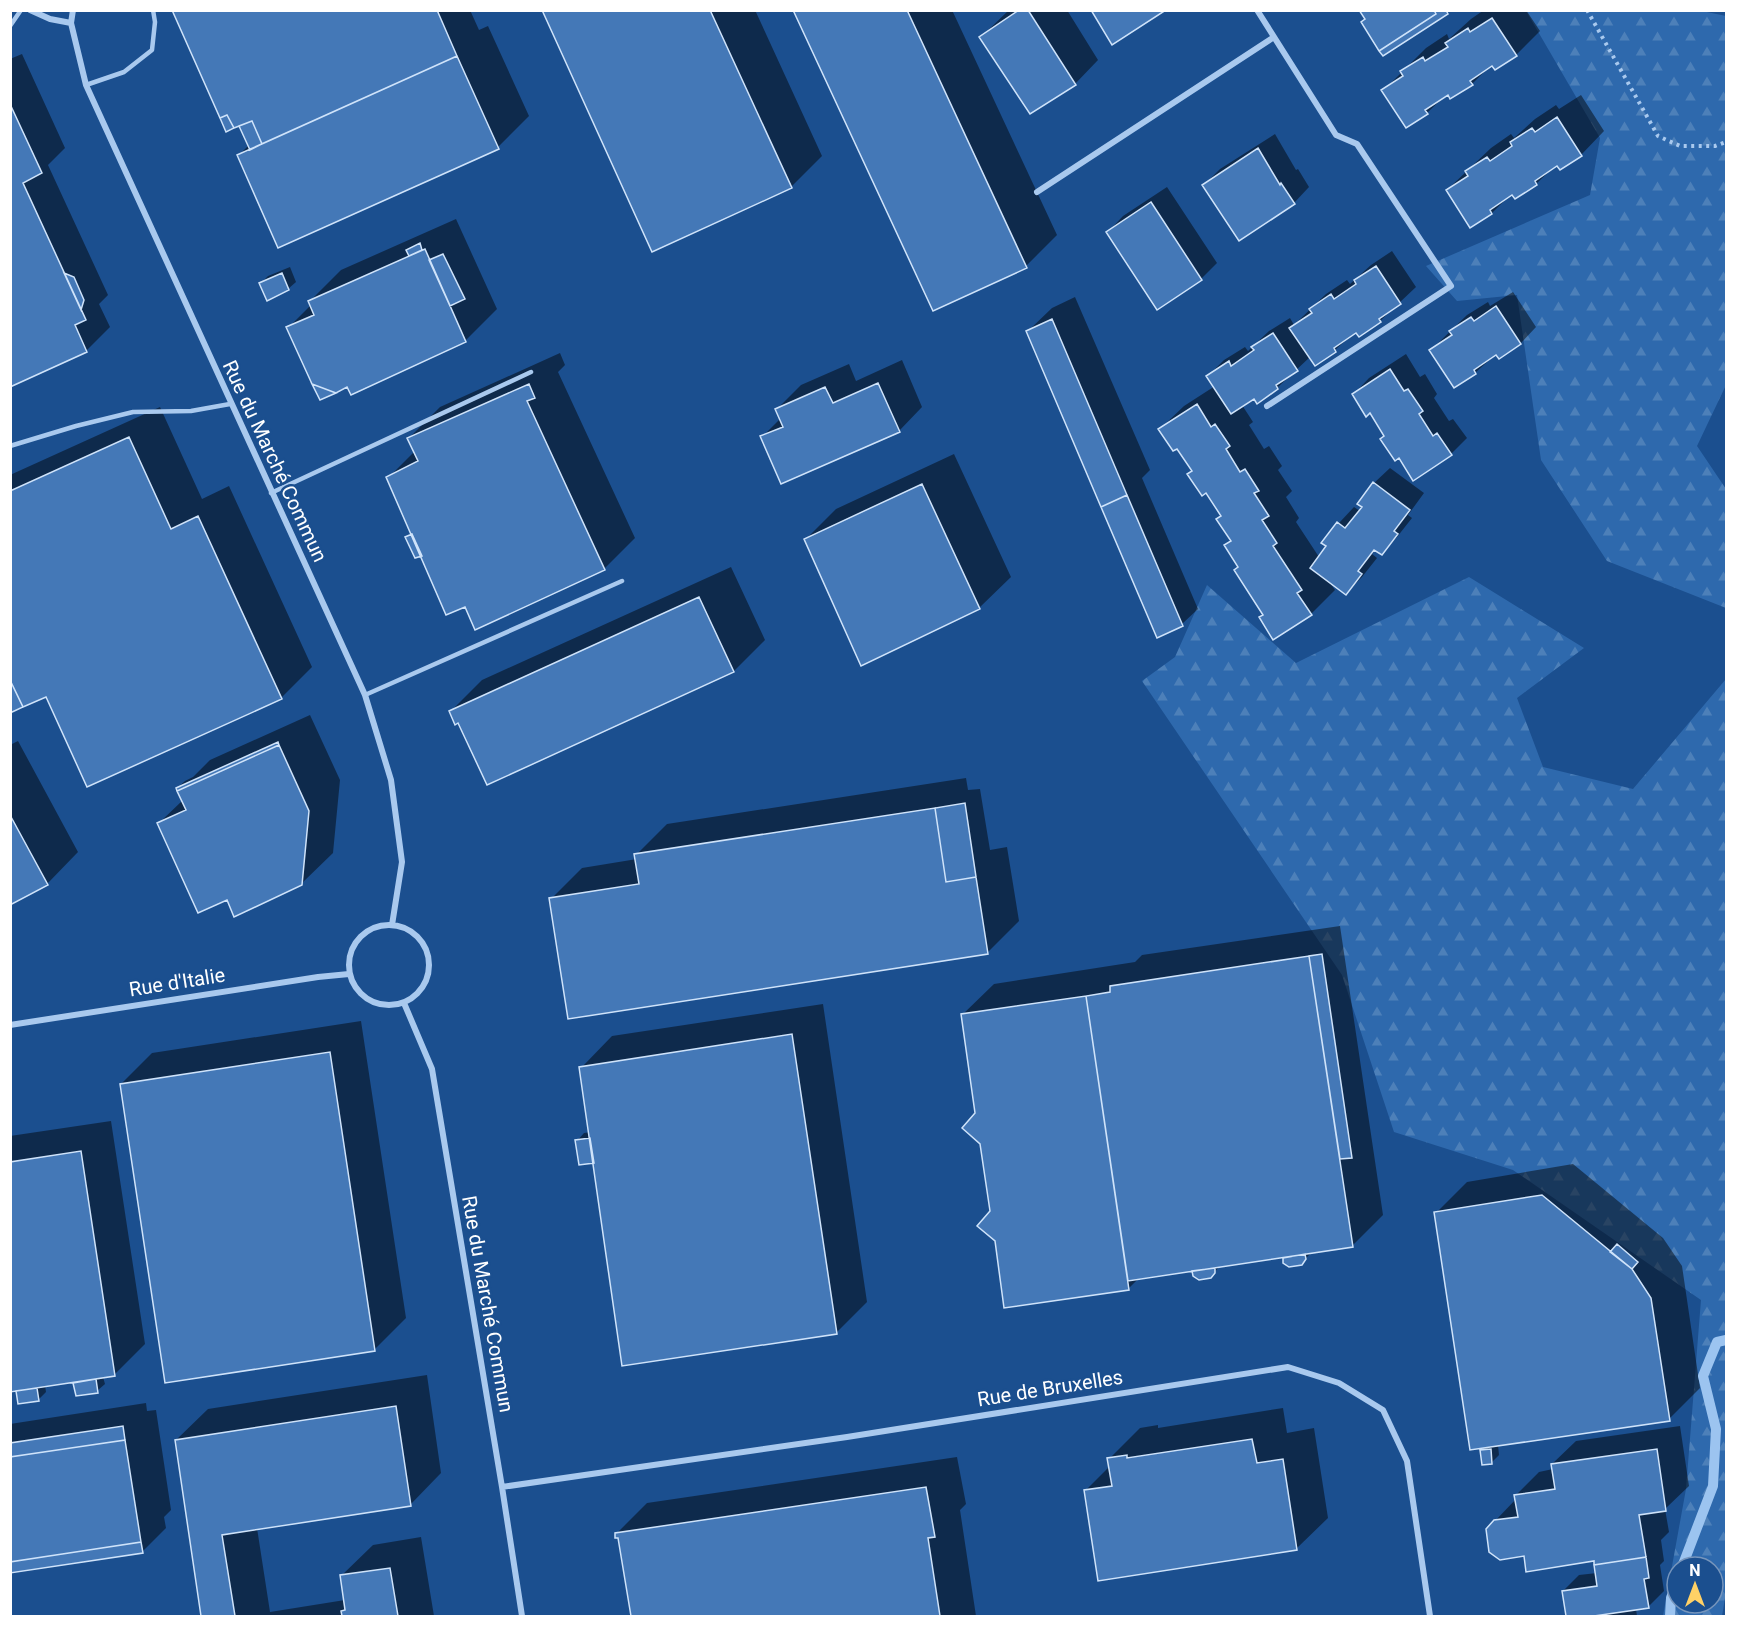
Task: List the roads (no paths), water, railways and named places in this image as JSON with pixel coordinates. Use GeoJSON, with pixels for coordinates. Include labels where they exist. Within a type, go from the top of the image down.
{"type":"FeatureCollection","features":[{"type":"Feature","properties":{"kind":"street"},"geometry":{"type":"LineString","coordinates":[[30,10],[50,19],[71,23],[73,10]]}},
{"type":"Feature","properties":{"kind":"street"},"geometry":{"type":"LineString","coordinates":[[1257,10],[1336,135],[1357,144],[1451,286],[1267,406]]}},
{"type":"Feature","properties":{"kind":"street","name":"Rue du Marché Commun"},"geometry":{"type":"LineString","coordinates":[[71,23],[86,85],[271,494],[365,695],[391,780],[402,862],[392,925]]}},
{"type":"Feature","properties":{"kind":"street"},"geometry":{"type":"LineString","coordinates":[[1038,192],[1274,37]]}},
{"type":"Feature","properties":{"kind":"street"},"geometry":{"type":"LineString","coordinates":[[392,925],[405,928],[417,936],[425,946],[429,959],[429,973],[424,986],[415,996],[404,1003],[390,1006],[376,1004],[364,998],[354,987],[349,974],[350,956],[358,939],[368,930],[392,925]]}},
{"type":"Feature","properties":{"kind":"street","name":"Rue d'Italie"},"geometry":{"type":"LineString","coordinates":[[10,1025],[349,974]]}},
{"type":"Feature","properties":{"kind":"street","name":"Rue du Marché Commun"},"geometry":{"type":"LineString","coordinates":[[404,1003],[432,1069],[522,1617]]}},
{"type":"Feature","properties":{"kind":"street","name":"Rue de Bruxelles"},"geometry":{"type":"LineString","coordinates":[[502,1487],[847,1437],[1288,1367],[1339,1383],[1383,1410],[1407,1461],[1430,1617]]}},
{"type":"Feature","properties":{"kind":"lane"},"geometry":{"type":"LineString","coordinates":[[10,26],[21,10]]}},
{"type":"Feature","properties":{"kind":"lane"},"geometry":{"type":"LineString","coordinates":[[86,85],[124,72],[152,50],[155,22],[153,10]]}},
{"type":"Feature","properties":{"kind":"lane"},"geometry":{"type":"LineString","coordinates":[[271,494],[531,372]]}},
{"type":"Feature","properties":{"kind":"lane"},"geometry":{"type":"LineString","coordinates":[[10,446],[133,412],[191,411],[230,404]]}},
{"type":"Feature","properties":{"kind":"lane"},"geometry":{"type":"LineString","coordinates":[[365,695],[622,581]]}},
{"type":"Feature","properties":{"kind":"waterway"},"geometry":{"type":"LineString","coordinates":[[1687,1555],[1713,1486],[1716,1429],[1703,1376],[1717,1342],[1726,1340]]}}]}
